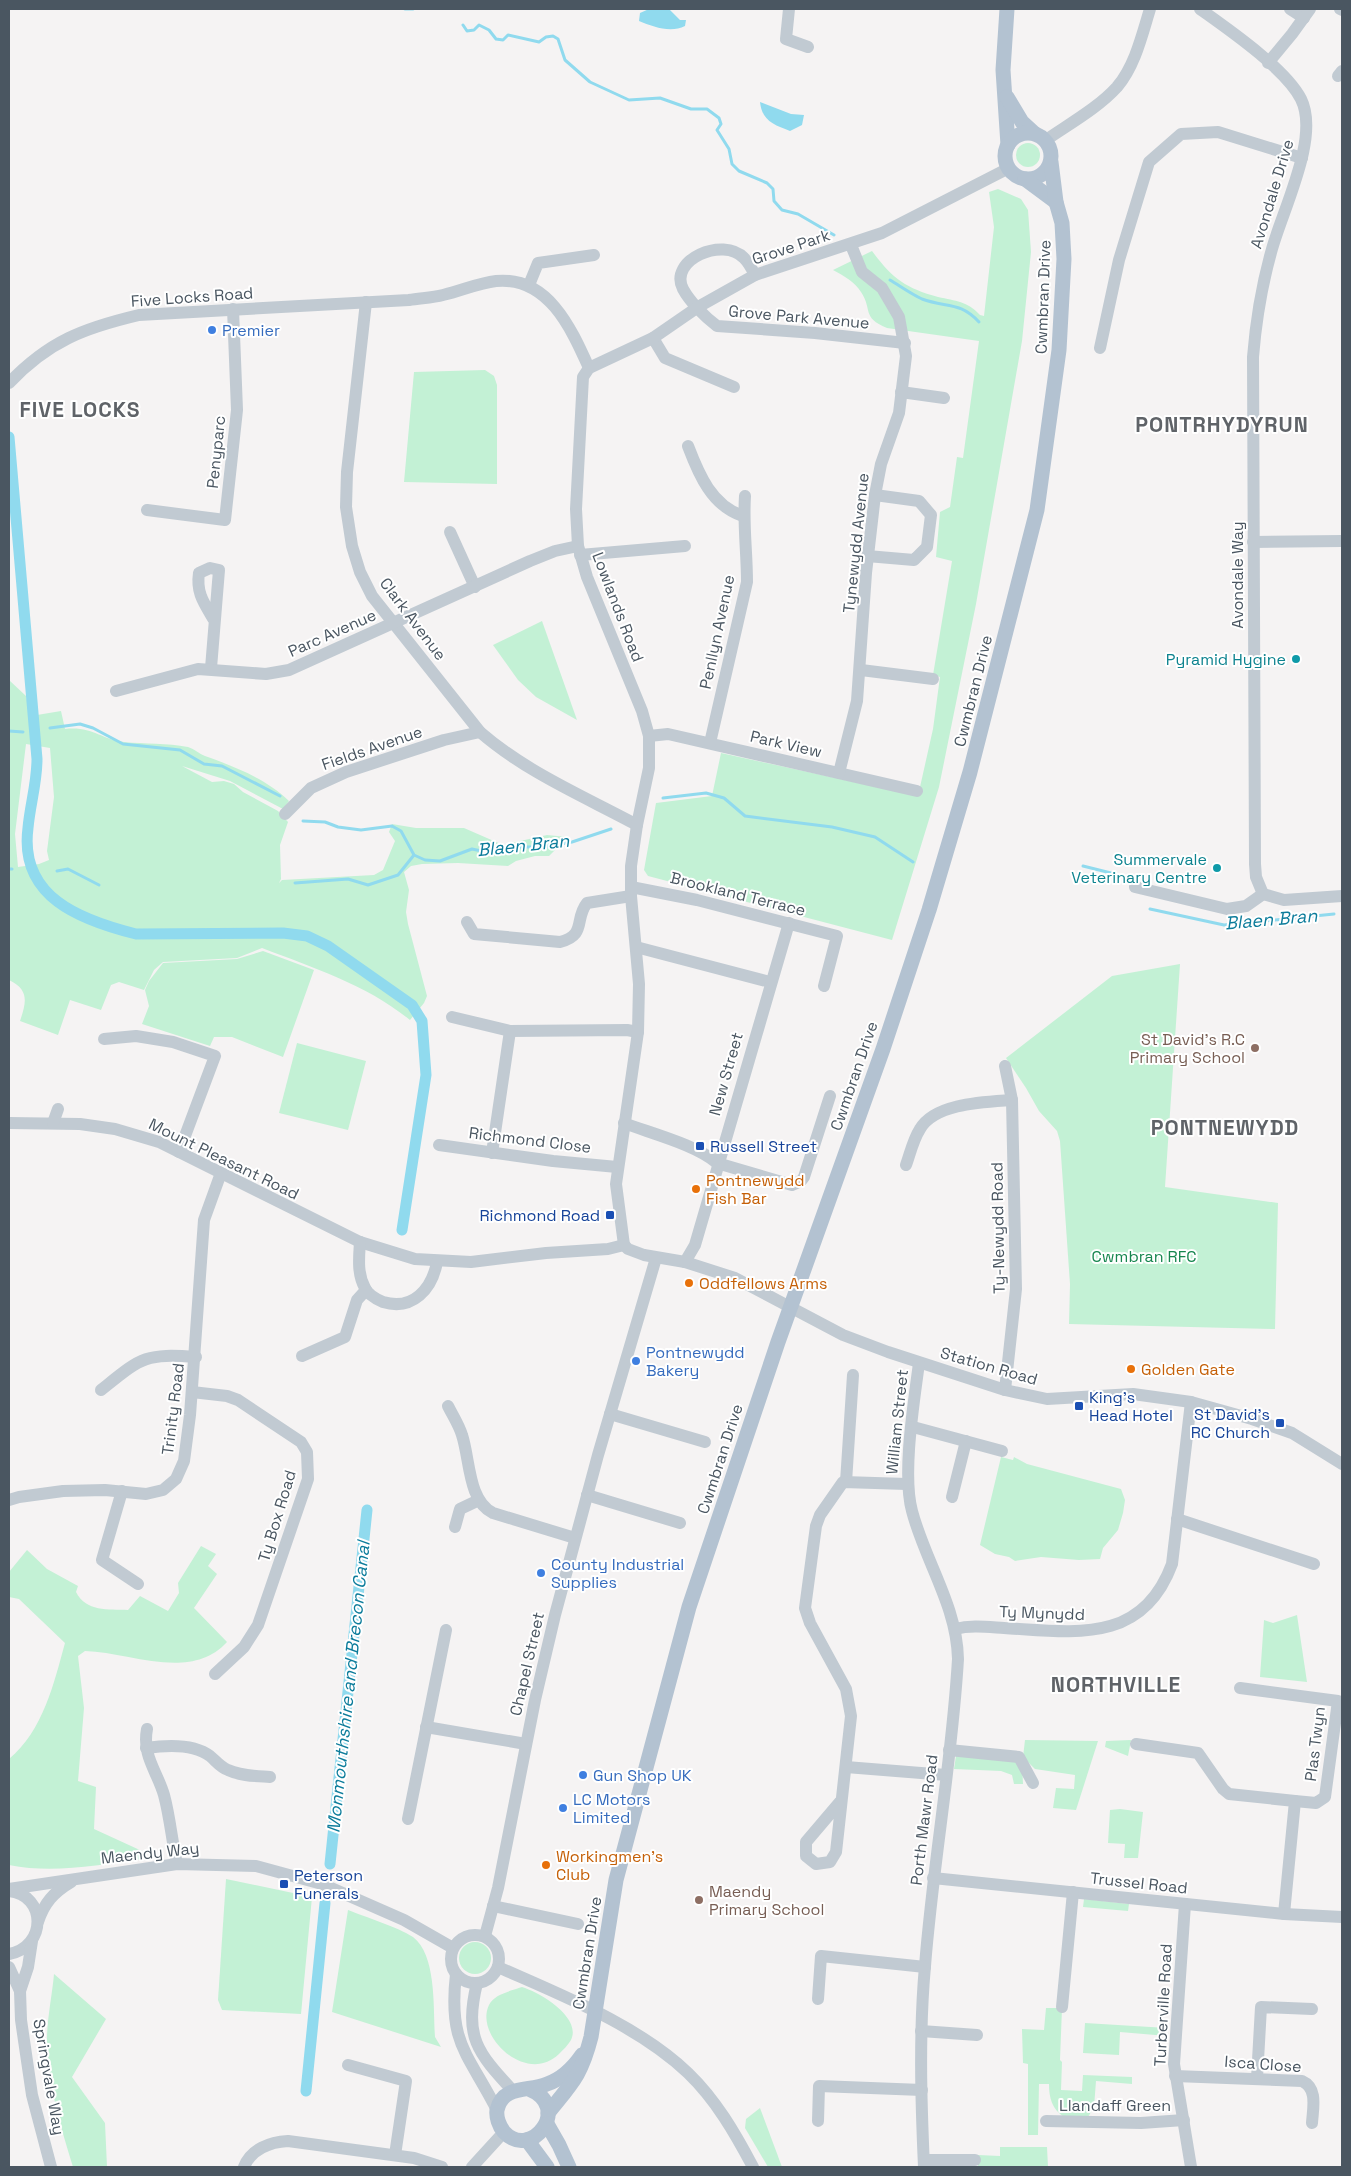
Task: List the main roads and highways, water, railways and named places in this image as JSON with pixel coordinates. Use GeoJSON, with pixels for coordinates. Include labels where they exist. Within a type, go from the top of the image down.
{"type":"FeatureCollection","features":[{"type":"Feature","properties":{"kind":"main road"},"geometry":{"type":"LineString","coordinates":[[1007,9],[1004,47],[1008,145],[1005,157],[1013,173],[1056,202]]}},
{"type":"Feature","properties":{"kind":"main road"},"geometry":{"type":"LineString","coordinates":[[1005,94],[1022,122],[1050,147],[1051,162],[1041,176],[1024,179]]}},
{"type":"Feature","properties":{"kind":"main road"},"geometry":{"type":"LineString","coordinates":[[1008,145],[1016,136],[1040,137]]}},
{"type":"Feature","properties":{"kind":"main road","name":"Cwmbran Drive"},"geometry":{"type":"LineString","coordinates":[[591,2037],[581,2057],[567,2072],[546,2085],[529,2090],[513,2091],[506,2095],[498,2110],[498,2120],[504,2132],[516,2139],[527,2140],[535,2137],[581,2071],[591,2037],[616,1880],[689,1607],[778,1342],[883,1049],[930,910],[970,772],[1037,510],[1059,350],[1064,259],[1062,223],[1056,202],[1051,162]]}},
{"type":"Feature","properties":{"kind":"main road"},"geometry":{"type":"LineString","coordinates":[[529,2090],[542,2098],[548,2118],[569,2167]]}},
{"type":"Feature","properties":{"kind":"main road"},"geometry":{"type":"LineString","coordinates":[[527,2140],[547,2167]]}},
{"type":"Feature","properties":{"kind":"water"},"geometry":{"type":"Polygon","coordinates":[[[649,9],[669,9],[680,20],[686,20],[685,26],[668,29],[639,21],[640,13],[649,9]]]}},
{"type":"Feature","properties":{"kind":"water"},"geometry":{"type":"Polygon","coordinates":[[[760,102],[791,114],[804,115],[802,125],[790,131],[774,124],[763,114],[760,102]]]}},
{"type":"Feature","properties":{"kind":"waterway"},"geometry":{"type":"LineString","coordinates":[[405,9],[413,9]]}},
{"type":"Feature","properties":{"kind":"waterway"},"geometry":{"type":"LineString","coordinates":[[463,25],[467,31],[474,30],[479,25],[489,30],[496,39],[503,40],[508,35],[539,42],[546,37],[553,36],[558,39],[565,60],[590,82],[629,100],[660,98],[691,109],[707,109],[719,118],[721,124],[717,130],[729,149],[732,164],[739,171],[767,183],[773,189],[774,201],[782,210],[798,214],[834,235]]}},
{"type":"Feature","properties":{"kind":"waterway"},"geometry":{"type":"LineString","coordinates":[[890,280],[922,299],[959,308],[972,315],[979,322]]}},
{"type":"Feature","properties":{"kind":"waterway","name":"Monmouthshire and Brecon Canal"},"geometry":{"type":"LineString","coordinates":[[9,437],[37,759],[28,828],[28,852],[33,872],[43,888],[58,902],[75,913],[136,934],[283,933],[307,936],[328,946],[412,1005],[422,1021],[426,1075],[402,1230]]}},
{"type":"Feature","properties":{"kind":"waterway","name":"Blaen Bran"},"geometry":{"type":"LineString","coordinates":[[50,728],[80,724],[93,728],[123,744],[180,750],[204,764],[222,766],[280,796]]}},
{"type":"Feature","properties":{"kind":"waterway","name":"Blaen Bran"},"geometry":{"type":"LineString","coordinates":[[9,731],[23,732]]}},
{"type":"Feature","properties":{"kind":"waterway","name":"Blaen Bran"},"geometry":{"type":"LineString","coordinates":[[663,798],[706,793],[724,798],[745,816],[832,827],[875,837],[913,862]]}},
{"type":"Feature","properties":{"kind":"waterway","name":"Blaen Bran"},"geometry":{"type":"LineString","coordinates":[[303,821],[325,822],[338,827],[361,830],[392,826],[401,831],[414,855],[425,860],[440,861],[472,849],[486,852],[505,851],[511,847],[542,847],[572,842],[611,829]]}},
{"type":"Feature","properties":{"kind":"waterway"},"geometry":{"type":"LineString","coordinates":[[295,883],[348,879],[368,885],[398,875],[414,855]]}},
{"type":"Feature","properties":{"kind":"waterway","name":"Blaen Bran"},"geometry":{"type":"LineString","coordinates":[[1083,866],[1115,874]]}},
{"type":"Feature","properties":{"kind":"waterway"},"geometry":{"type":"LineString","coordinates":[[57,871],[68,869],[99,885]]}},
{"type":"Feature","properties":{"kind":"waterway","name":"Blaen Bran"},"geometry":{"type":"LineString","coordinates":[[1150,909],[1224,925],[1334,914]]}},
{"type":"Feature","properties":{"kind":"waterway","name":"Monmouthshire and Brecon Canal"},"geometry":{"type":"LineString","coordinates":[[330,1864],[367,1510]]}},
{"type":"Feature","properties":{"kind":"waterway","name":"Monmouthshire and Brecon Canal"},"geometry":{"type":"LineString","coordinates":[[306,2091],[325,1903]]}},
{"type":"Feature","properties":{"kind":"place","name":"Premier"},"geometry":{"type":"Point","coordinates":[212,330]}},
{"type":"Feature","properties":{"kind":"place","name":"Pyramid Hygine"},"geometry":{"type":"Point","coordinates":[1296,659]}},
{"type":"Feature","properties":{"kind":"place","name":"Summervale Veterinary Centre"},"geometry":{"type":"Point","coordinates":[1217,868]}},
{"type":"Feature","properties":{"kind":"place","name":"St David's R.C Primary School"},"geometry":{"type":"Point","coordinates":[1255,1048]}},
{"type":"Feature","properties":{"kind":"place","name":"Russell Street"},"geometry":{"type":"Point","coordinates":[700,1146]}},
{"type":"Feature","properties":{"kind":"place","name":"Pontnewydd Fish Bar"},"geometry":{"type":"Point","coordinates":[696,1189]}},
{"type":"Feature","properties":{"kind":"place","name":"Richmond Road"},"geometry":{"type":"Point","coordinates":[610,1215]}},
{"type":"Feature","properties":{"kind":"place","name":"Oddfellows Arms"},"geometry":{"type":"Point","coordinates":[689,1283]}},
{"type":"Feature","properties":{"kind":"place","name":"Pontnewydd Bakery"},"geometry":{"type":"Point","coordinates":[636,1361]}},
{"type":"Feature","properties":{"kind":"place","name":"Golden Gate"},"geometry":{"type":"Point","coordinates":[1131,1369]}},
{"type":"Feature","properties":{"kind":"place","name":"King's Head Hotel"},"geometry":{"type":"Point","coordinates":[1079,1406]}},
{"type":"Feature","properties":{"kind":"place","name":"St David's RC Church"},"geometry":{"type":"Point","coordinates":[1280,1423]}},
{"type":"Feature","properties":{"kind":"place","name":"County Industrial Supplies"},"geometry":{"type":"Point","coordinates":[541,1573]}},
{"type":"Feature","properties":{"kind":"place","name":"Gun Shop UK"},"geometry":{"type":"Point","coordinates":[583,1775]}},
{"type":"Feature","properties":{"kind":"place","name":"LC Motors Limited"},"geometry":{"type":"Point","coordinates":[563,1808]}},
{"type":"Feature","properties":{"kind":"place","name":"Workingmen's Club"},"geometry":{"type":"Point","coordinates":[546,1865]}},
{"type":"Feature","properties":{"kind":"place","name":"Peterson Funerals"},"geometry":{"type":"Point","coordinates":[284,1884]}},
{"type":"Feature","properties":{"kind":"place","name":"Maendy Primary School"},"geometry":{"type":"Point","coordinates":[699,1900]}},
{"type":"Feature","properties":{"kind":"district","name":"FIVE LOCKS"},"geometry":{"type":"Point","coordinates":[80,409]}},
{"type":"Feature","properties":{"kind":"district","name":"PONTRHYDYRUN"},"geometry":{"type":"Point","coordinates":[1222,424]}},
{"type":"Feature","properties":{"kind":"district","name":"PONTNEWYDD"},"geometry":{"type":"Point","coordinates":[1225,1127]}},
{"type":"Feature","properties":{"kind":"district","name":"NORTHVILLE"},"geometry":{"type":"Point","coordinates":[1116,1684]}},
{"type":"Feature","properties":{"kind":"park label","name":"Cwmbran RFC"},"geometry":{"type":"Point","coordinates":[1144,1256]}}]}
